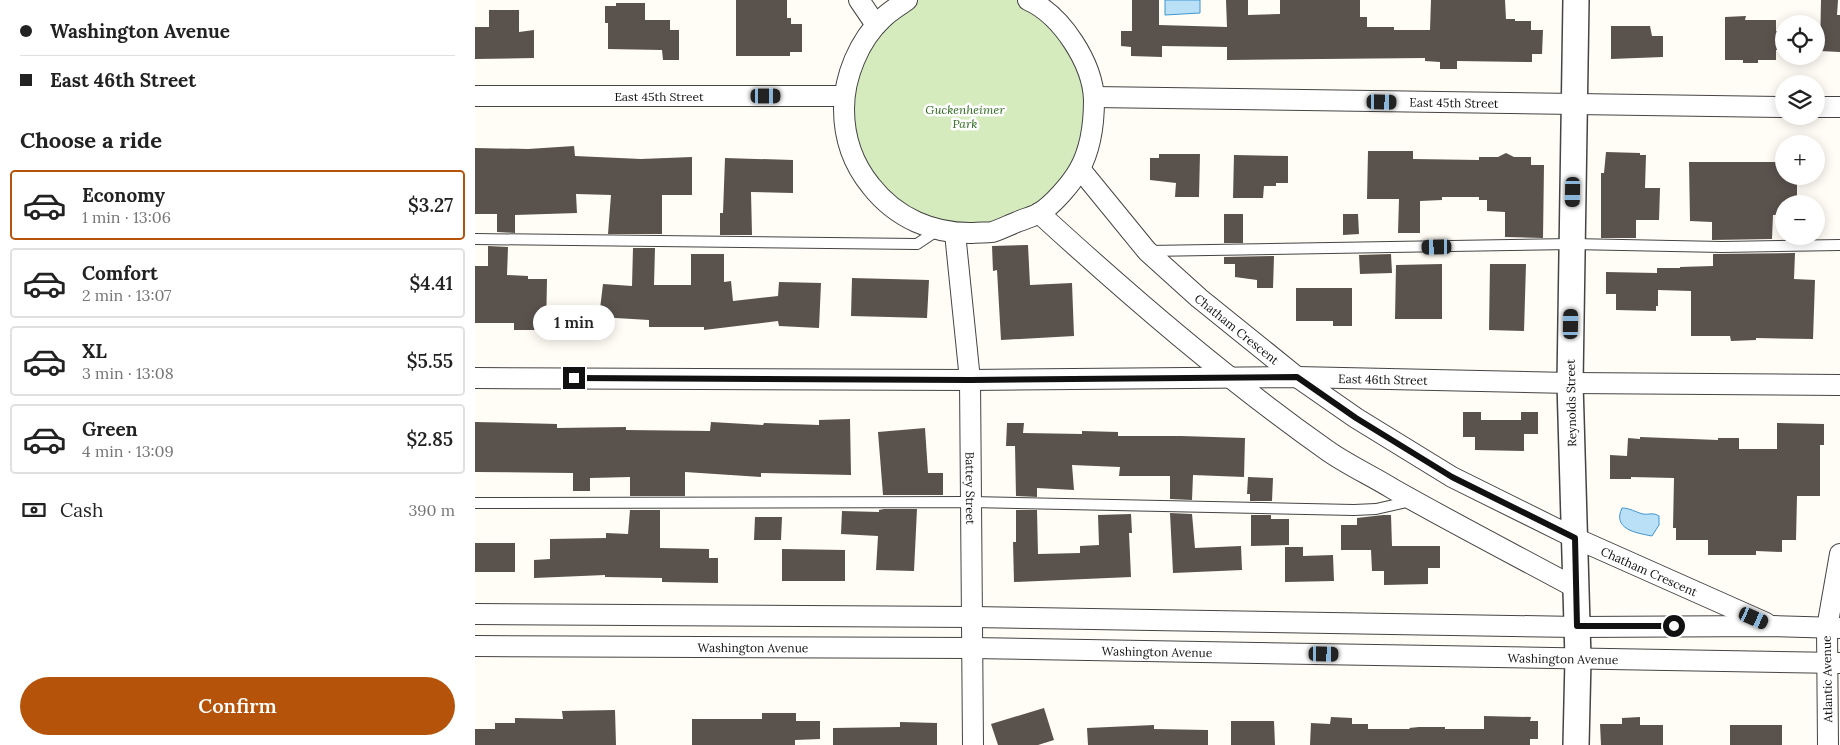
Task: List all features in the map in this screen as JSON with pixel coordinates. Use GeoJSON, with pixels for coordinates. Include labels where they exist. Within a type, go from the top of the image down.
{"type":"FeatureCollection","features":[{"type":"Feature","properties":{"kind":"street"},"geometry":{"type":"LineString","coordinates":[[859,0],[876,25]]}},
{"type":"Feature","properties":{"kind":"street"},"geometry":{"type":"LineString","coordinates":[[907,0],[884,16],[854,58],[844,96],[844,124],[850,151],[863,176],[880,198],[903,215],[928,227],[947,232],[991,232],[1039,213],[1055,200],[1079,169],[1089,143],[1093,122],[1094,97],[1085,62],[1065,29],[1037,4],[1029,0]]}},
{"type":"Feature","properties":{"kind":"street","name":"Reynolds Street"},"geometry":{"type":"LineString","coordinates":[[1576,745],[1578,659],[1570,384],[1577,0]]}},
{"type":"Feature","properties":{"kind":"street","name":"East 45th Street"},"geometry":{"type":"LineString","coordinates":[[475,96],[844,96]]}},
{"type":"Feature","properties":{"kind":"street","name":"East 45th Street"},"geometry":{"type":"LineString","coordinates":[[1094,97],[1775,107]]}},
{"type":"Feature","properties":{"kind":"street"},"geometry":{"type":"LineString","coordinates":[[1825,107],[1840,107]]}},
{"type":"Feature","properties":{"kind":"street","name":"Chatham Crescent"},"geometry":{"type":"LineString","coordinates":[[1079,169],[1147,251],[1199,298],[1297,377],[1356,418],[1452,477],[1575,538],[1772,626]]}},
{"type":"Feature","properties":{"kind":"street"},"geometry":{"type":"LineString","coordinates":[[1039,213],[1107,275],[1231,378],[1329,452],[1413,500],[1576,588]]}},
{"type":"Feature","properties":{"kind":"street","name":"Battey Street"},"geometry":{"type":"LineString","coordinates":[[947,232],[970,380],[973,745]]}},
{"type":"Feature","properties":{"kind":"street","name":"East 46th Street"},"geometry":{"type":"LineString","coordinates":[[475,378],[970,380],[1297,377],[1570,384],[1840,385]]}},
{"type":"Feature","properties":{"kind":"street","name":"Atlantic Avenue"},"geometry":{"type":"LineString","coordinates":[[1828,745],[1834,663],[1833,628],[1840,554]]}},
{"type":"Feature","properties":{"kind":"street"},"geometry":{"type":"LineString","coordinates":[[475,614],[972,617],[1833,628]]}},
{"type":"Feature","properties":{"kind":"street","name":"Washington Avenue"},"geometry":{"type":"LineString","coordinates":[[475,646],[972,648],[1834,663]]}},
{"type":"Feature","properties":{"kind":"lane"},"geometry":{"type":"LineString","coordinates":[[475,239],[917,244],[947,232]]}},
{"type":"Feature","properties":{"kind":"lane"},"geometry":{"type":"LineString","coordinates":[[1147,251],[1572,244],[1722,247],[1840,245]]}},
{"type":"Feature","properties":{"kind":"lane"},"geometry":{"type":"LineString","coordinates":[[475,503],[971,502],[1354,510],[1376,508],[1413,500]]}},
{"type":"Feature","properties":{"kind":"green space","name":"Guckenheimer Park"},"geometry":{"type":"Polygon","coordinates":[[[907,0],[1028,0],[1065,29],[1094,97],[1070,183],[991,232],[938,230],[863,176],[844,96],[876,25],[907,0]]]}},
{"type":"Feature","properties":{"kind":"water"},"geometry":{"type":"Polygon","coordinates":[[[1165,0],[1200,0],[1200,13],[1165,15],[1165,0]]]}},
{"type":"Feature","properties":{"kind":"water"},"geometry":{"type":"Polygon","coordinates":[[[1622,508],[1659,516],[1659,525],[1652,536],[1627,529],[1620,521],[1622,508]]]}},
{"type":"Feature","properties":{"kind":"building"},"geometry":{"type":"Polygon","coordinates":[[[736,0],[787,0],[787,18],[791,18],[791,24],[802,24],[802,52],[790,52],[790,56],[736,56],[736,0]]]}},
{"type":"Feature","properties":{"kind":"building"},"geometry":{"type":"Polygon","coordinates":[[[1132,0],[1159,0],[1159,25],[1227,27],[1226,0],[1248,0],[1248,15],[1280,14],[1280,0],[1360,0],[1360,17],[1367,17],[1367,27],[1394,27],[1394,30],[1430,30],[1431,0],[1505,0],[1506,19],[1531,21],[1531,30],[1543,30],[1542,54],[1532,54],[1532,62],[1457,61],[1457,69],[1440,69],[1440,62],[1425,61],[1425,58],[1227,60],[1227,47],[1162,46],[1162,57],[1131,56],[1131,47],[1121,46],[1121,31],[1132,31],[1132,0]]]}},
{"type":"Feature","properties":{"kind":"building"},"geometry":{"type":"Polygon","coordinates":[[[1821,0],[1838,0],[1837,15],[1840,15],[1840,52],[1825,51],[1825,15],[1821,15],[1821,0]]]}},
{"type":"Feature","properties":{"kind":"building"},"geometry":{"type":"Polygon","coordinates":[[[616,3],[645,3],[645,20],[670,20],[670,30],[679,30],[679,60],[663,60],[662,50],[608,49],[608,23],[605,23],[605,6],[616,6],[616,3]]]}},
{"type":"Feature","properties":{"kind":"building"},"geometry":{"type":"Polygon","coordinates":[[[489,10],[519,10],[519,32],[534,30],[534,58],[475,59],[475,27],[489,27],[489,10]]]}},
{"type":"Feature","properties":{"kind":"building"},"geometry":{"type":"Polygon","coordinates":[[[1746,16],[1745,20],[1775,20],[1775,60],[1758,60],[1758,63],[1743,63],[1743,60],[1725,60],[1725,17],[1746,16]]]}},
{"type":"Feature","properties":{"kind":"building"},"geometry":{"type":"Polygon","coordinates":[[[1611,26],[1650,26],[1652,36],[1663,36],[1663,57],[1611,59],[1611,26]]]}},
{"type":"Feature","properties":{"kind":"building"},"geometry":{"type":"Polygon","coordinates":[[[574,146],[575,156],[641,159],[692,157],[692,195],[662,195],[662,234],[608,234],[611,195],[576,194],[577,213],[515,215],[515,233],[497,232],[497,214],[475,214],[475,148],[528,149],[574,146]]]}},
{"type":"Feature","properties":{"kind":"building"},"geometry":{"type":"Polygon","coordinates":[[[1368,151],[1413,151],[1413,159],[1479,160],[1479,157],[1498,157],[1506,153],[1514,157],[1531,157],[1531,165],[1544,165],[1543,238],[1505,237],[1505,212],[1487,211],[1487,200],[1479,200],[1479,197],[1442,197],[1442,200],[1420,201],[1420,233],[1398,233],[1399,199],[1367,199],[1368,151]]]}},
{"type":"Feature","properties":{"kind":"building"},"geometry":{"type":"Polygon","coordinates":[[[1606,152],[1640,153],[1640,155],[1646,155],[1645,188],[1660,188],[1659,220],[1636,220],[1636,238],[1601,238],[1601,173],[1604,173],[1606,152]]]}},
{"type":"Feature","properties":{"kind":"building"},"geometry":{"type":"Polygon","coordinates":[[[1159,154],[1200,154],[1199,197],[1175,197],[1176,183],[1150,180],[1150,158],[1159,158],[1159,154]]]}},
{"type":"Feature","properties":{"kind":"building"},"geometry":{"type":"Polygon","coordinates":[[[1234,155],[1288,156],[1288,183],[1264,186],[1263,198],[1233,198],[1234,155]]]}},
{"type":"Feature","properties":{"kind":"building"},"geometry":{"type":"Polygon","coordinates":[[[725,158],[793,160],[793,193],[751,192],[752,235],[720,235],[720,213],[723,213],[725,158]]]}},
{"type":"Feature","properties":{"kind":"building"},"geometry":{"type":"Polygon","coordinates":[[[1689,162],[1775,162],[1775,185],[1797,185],[1797,195],[1775,195],[1772,239],[1712,240],[1712,222],[1690,221],[1689,162]]]}},
{"type":"Feature","properties":{"kind":"building"},"geometry":{"type":"Polygon","coordinates":[[[1224,214],[1243,214],[1243,243],[1224,243],[1224,214]]]}},
{"type":"Feature","properties":{"kind":"building"},"geometry":{"type":"Polygon","coordinates":[[[1343,214],[1358,214],[1359,234],[1343,235],[1343,214]]]}},
{"type":"Feature","properties":{"kind":"building"},"geometry":{"type":"Polygon","coordinates":[[[1028,245],[1030,285],[1072,283],[1074,336],[1001,340],[997,270],[993,271],[992,246],[1028,245]]]}},
{"type":"Feature","properties":{"kind":"building"},"geometry":{"type":"Polygon","coordinates":[[[488,246],[508,247],[507,275],[528,276],[528,279],[547,279],[546,330],[514,330],[514,323],[475,323],[475,266],[488,266],[488,246]]]}},
{"type":"Feature","properties":{"kind":"building"},"geometry":{"type":"Polygon","coordinates":[[[633,248],[655,248],[654,285],[691,285],[691,254],[724,254],[724,282],[731,281],[733,301],[778,296],[779,282],[821,283],[819,328],[779,326],[778,321],[704,330],[704,327],[649,327],[649,320],[599,317],[603,284],[632,286],[633,248]]]}},
{"type":"Feature","properties":{"kind":"building"},"geometry":{"type":"Polygon","coordinates":[[[1795,253],[1794,279],[1815,280],[1813,339],[1756,338],[1756,340],[1731,341],[1730,336],[1691,336],[1691,291],[1658,290],[1658,306],[1656,306],[1656,311],[1616,310],[1616,294],[1606,294],[1606,272],[1657,273],[1657,268],[1713,266],[1713,254],[1795,253]]]}},
{"type":"Feature","properties":{"kind":"building"},"geometry":{"type":"Polygon","coordinates":[[[1391,254],[1392,273],[1360,274],[1359,255],[1391,254]]]}},
{"type":"Feature","properties":{"kind":"building"},"geometry":{"type":"Polygon","coordinates":[[[1274,256],[1273,288],[1257,288],[1257,280],[1235,277],[1235,264],[1224,264],[1224,257],[1274,256]]]}},
{"type":"Feature","properties":{"kind":"building"},"geometry":{"type":"Polygon","coordinates":[[[1442,264],[1442,319],[1395,319],[1396,265],[1442,264]]]}},
{"type":"Feature","properties":{"kind":"building"},"geometry":{"type":"Polygon","coordinates":[[[1490,264],[1526,264],[1524,331],[1489,330],[1490,264]]]}},
{"type":"Feature","properties":{"kind":"building"},"geometry":{"type":"Polygon","coordinates":[[[852,278],[929,280],[927,318],[851,316],[852,278]]]}},
{"type":"Feature","properties":{"kind":"building"},"geometry":{"type":"Polygon","coordinates":[[[1296,288],[1352,288],[1352,326],[1333,326],[1333,321],[1296,321],[1296,288]]]}},
{"type":"Feature","properties":{"kind":"building"},"geometry":{"type":"Polygon","coordinates":[[[1463,412],[1481,412],[1481,420],[1521,420],[1521,412],[1538,412],[1538,434],[1524,434],[1524,451],[1475,450],[1475,437],[1463,437],[1463,412]]]}},
{"type":"Feature","properties":{"kind":"building"},"geometry":{"type":"Polygon","coordinates":[[[850,419],[851,475],[761,473],[761,477],[685,472],[685,496],[630,496],[630,477],[590,478],[590,491],[573,491],[573,473],[475,472],[475,422],[557,424],[557,428],[626,427],[626,430],[710,431],[711,422],[763,425],[764,423],[819,425],[819,420],[850,419]]]}},
{"type":"Feature","properties":{"kind":"building"},"geometry":{"type":"Polygon","coordinates":[[[1007,423],[1024,423],[1023,433],[1082,434],[1082,431],[1118,432],[1118,436],[1245,438],[1244,477],[1193,475],[1192,500],[1170,499],[1170,476],[1119,476],[1120,467],[1072,465],[1074,490],[1037,488],[1037,497],[1016,496],[1015,446],[1006,446],[1007,423]]]}},
{"type":"Feature","properties":{"kind":"building"},"geometry":{"type":"Polygon","coordinates":[[[1777,423],[1824,424],[1824,445],[1820,445],[1820,496],[1797,496],[1796,540],[1782,540],[1782,552],[1756,551],[1756,555],[1708,555],[1708,540],[1676,540],[1676,528],[1673,528],[1674,478],[1631,477],[1631,479],[1610,479],[1610,455],[1627,456],[1628,438],[1718,440],[1718,438],[1739,438],[1739,449],[1777,449],[1777,423]]]}},
{"type":"Feature","properties":{"kind":"building"},"geometry":{"type":"Polygon","coordinates":[[[925,428],[928,473],[943,473],[943,495],[883,495],[878,432],[925,428]]]}},
{"type":"Feature","properties":{"kind":"building"},"geometry":{"type":"Polygon","coordinates":[[[1248,477],[1273,478],[1272,501],[1250,501],[1250,494],[1247,494],[1248,477]]]}},
{"type":"Feature","properties":{"kind":"building"},"geometry":{"type":"Polygon","coordinates":[[[917,509],[914,571],[876,570],[878,536],[841,534],[842,511],[879,512],[879,510],[917,509]]]}},
{"type":"Feature","properties":{"kind":"building"},"geometry":{"type":"Polygon","coordinates":[[[630,510],[660,510],[660,548],[709,549],[709,558],[718,558],[718,583],[662,582],[662,578],[605,577],[605,575],[534,578],[534,560],[550,559],[550,539],[606,538],[606,533],[628,534],[630,510]]]}},
{"type":"Feature","properties":{"kind":"building"},"geometry":{"type":"Polygon","coordinates":[[[1016,510],[1037,510],[1038,554],[1080,553],[1080,546],[1099,545],[1098,515],[1131,514],[1132,533],[1129,533],[1131,577],[1014,582],[1013,542],[1016,542],[1016,510]]]}},
{"type":"Feature","properties":{"kind":"building"},"geometry":{"type":"Polygon","coordinates":[[[1170,513],[1192,514],[1195,548],[1241,546],[1242,570],[1173,573],[1170,513]]]}},
{"type":"Feature","properties":{"kind":"building"},"geometry":{"type":"Polygon","coordinates":[[[1251,515],[1271,515],[1271,519],[1289,519],[1289,545],[1251,546],[1251,515]]]}},
{"type":"Feature","properties":{"kind":"building"},"geometry":{"type":"Polygon","coordinates":[[[1391,515],[1392,546],[1440,546],[1440,568],[1428,568],[1428,584],[1384,585],[1384,571],[1372,571],[1371,550],[1341,550],[1341,525],[1357,525],[1357,518],[1391,515]]]}},
{"type":"Feature","properties":{"kind":"building"},"geometry":{"type":"Polygon","coordinates":[[[755,517],[782,517],[781,540],[754,540],[755,517]]]}},
{"type":"Feature","properties":{"kind":"building"},"geometry":{"type":"Polygon","coordinates":[[[475,543],[515,543],[515,572],[475,572],[475,543]]]}},
{"type":"Feature","properties":{"kind":"building"},"geometry":{"type":"Polygon","coordinates":[[[1285,547],[1303,547],[1303,556],[1333,555],[1334,581],[1285,582],[1285,547]]]}},
{"type":"Feature","properties":{"kind":"building"},"geometry":{"type":"Polygon","coordinates":[[[782,549],[845,550],[845,581],[782,581],[782,549]]]}},
{"type":"Feature","properties":{"kind":"building"},"geometry":{"type":"Polygon","coordinates":[[[1044,708],[1054,740],[1038,745],[998,745],[991,724],[1044,708]]]}},
{"type":"Feature","properties":{"kind":"building"},"geometry":{"type":"Polygon","coordinates":[[[615,710],[616,745],[475,745],[475,729],[495,729],[495,723],[515,723],[515,718],[563,719],[562,711],[615,710]]]}},
{"type":"Feature","properties":{"kind":"building"},"geometry":{"type":"Polygon","coordinates":[[[762,713],[796,713],[796,721],[820,721],[820,739],[795,740],[795,745],[692,745],[692,719],[762,719],[762,713]]]}},
{"type":"Feature","properties":{"kind":"building"},"geometry":{"type":"Polygon","coordinates":[[[1484,716],[1531,717],[1530,721],[1538,721],[1538,739],[1530,739],[1530,745],[1310,745],[1311,723],[1330,724],[1331,717],[1352,718],[1352,724],[1368,724],[1368,729],[1445,727],[1445,729],[1484,729],[1484,716]]]}},
{"type":"Feature","properties":{"kind":"building"},"geometry":{"type":"Polygon","coordinates":[[[1640,717],[1640,725],[1663,725],[1663,745],[1601,745],[1600,724],[1622,724],[1622,718],[1640,717]]]}},
{"type":"Feature","properties":{"kind":"building"},"geometry":{"type":"Polygon","coordinates":[[[1231,721],[1274,721],[1275,745],[1231,745],[1231,721]]]}},
{"type":"Feature","properties":{"kind":"building"},"geometry":{"type":"Polygon","coordinates":[[[900,722],[937,723],[937,745],[833,745],[833,728],[900,727],[900,722]]]}},
{"type":"Feature","properties":{"kind":"building"},"geometry":{"type":"Polygon","coordinates":[[[1154,725],[1154,729],[1208,730],[1208,745],[1088,745],[1087,728],[1154,725]]]}},
{"type":"Feature","properties":{"kind":"building"},"geometry":{"type":"Polygon","coordinates":[[[1730,725],[1782,725],[1782,745],[1730,745],[1730,725]]]}},
{"type":"Feature","properties":{"kind":"route"},"geometry":{"type":"LineString","coordinates":[[574,378],[970,380],[1297,377],[1356,418],[1452,477],[1575,538],[1577,626],[1674,626]]}}]}
